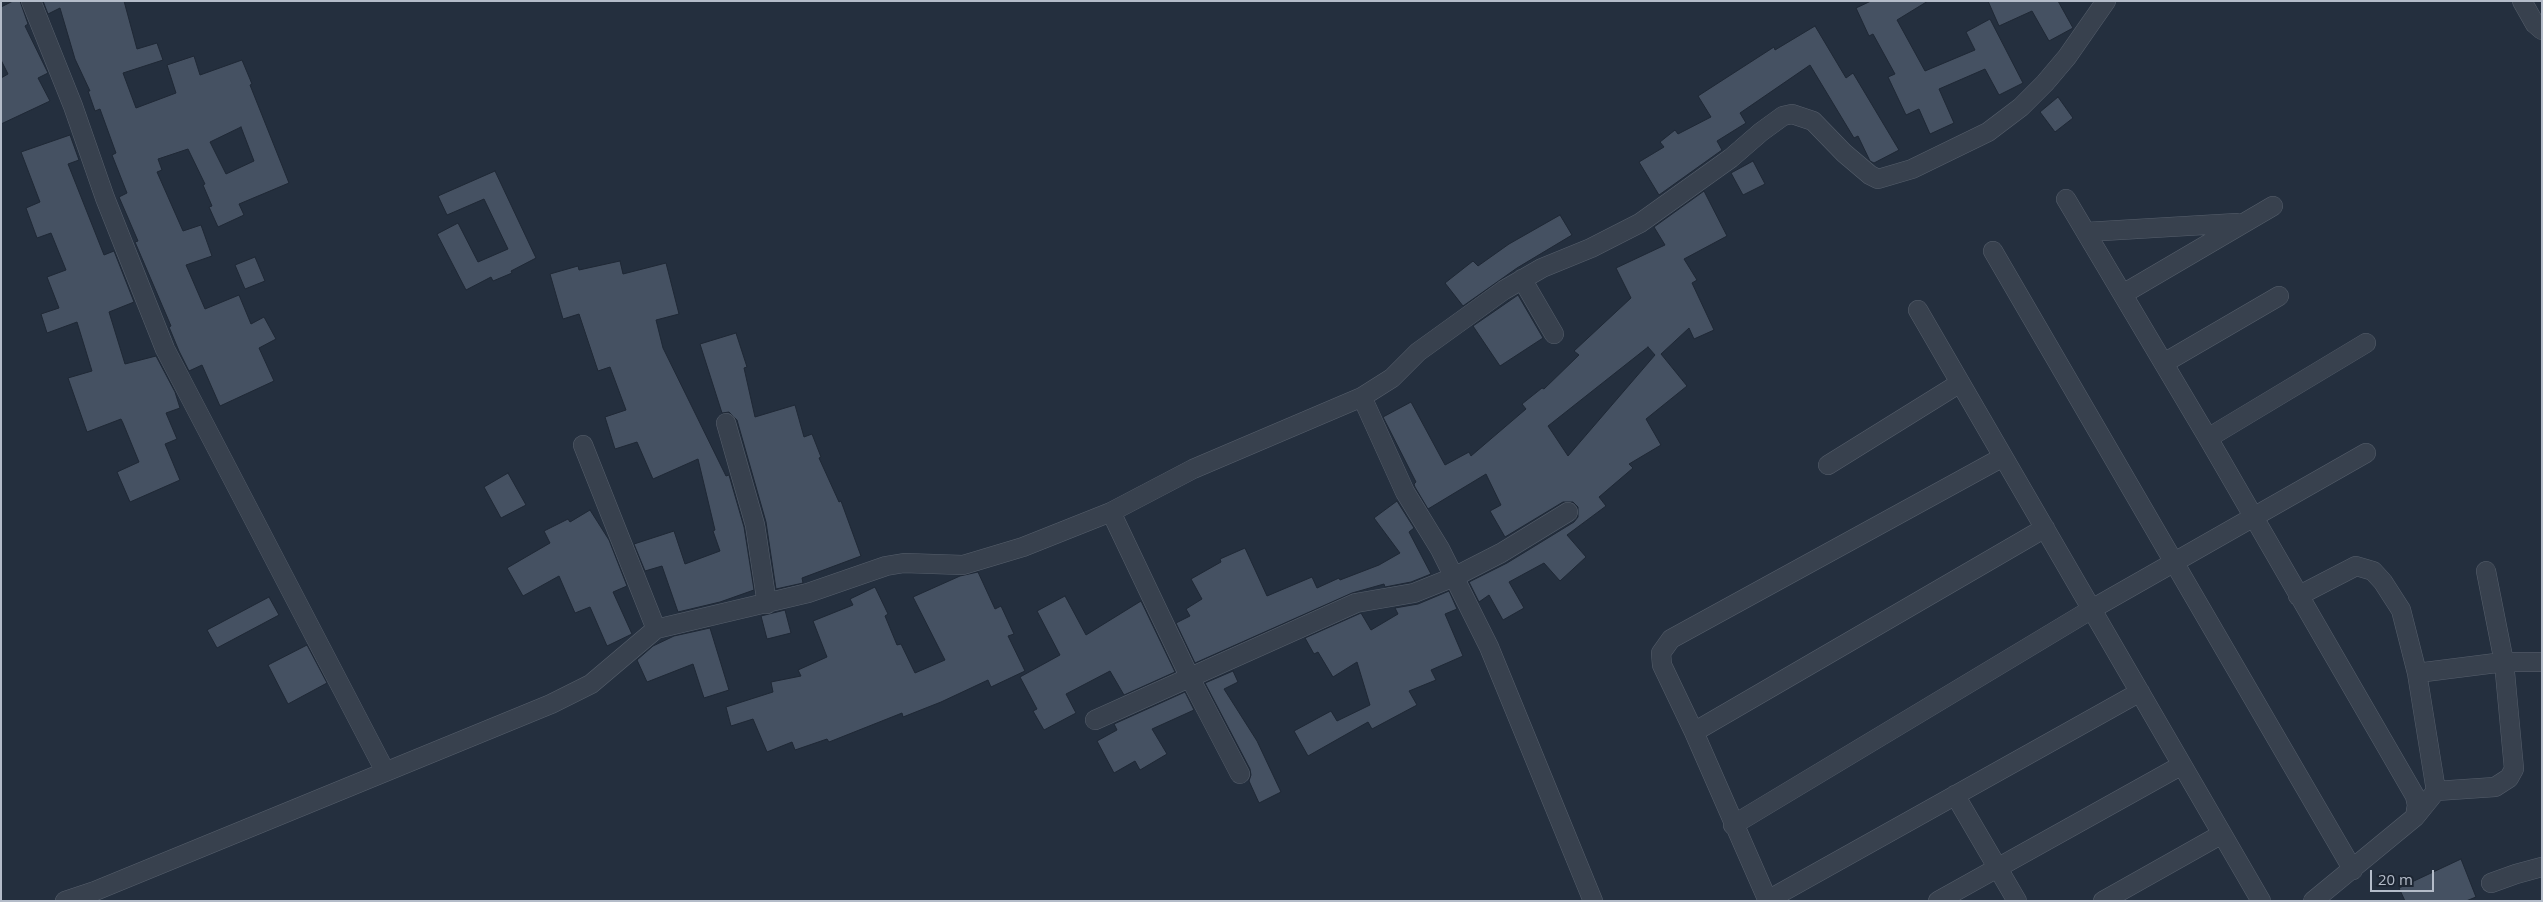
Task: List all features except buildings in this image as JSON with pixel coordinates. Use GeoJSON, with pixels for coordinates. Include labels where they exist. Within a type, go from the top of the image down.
{"type":"FeatureCollection","features":[{"type":"Feature","properties":{"kind":"street"},"geometry":{"type":"LineString","coordinates":[[31,1],[73,106],[108,207],[165,350],[385,771]]}},
{"type":"Feature","properties":{"kind":"street"},"geometry":{"type":"LineString","coordinates":[[65,901],[95,891],[460,742],[579,691],[615,666],[656,629],[808,593],[886,566],[904,563],[963,565],[1023,547],[1111,512],[1193,469],[1362,397],[1392,378],[1418,352],[1522,279],[1591,248],[1640,222],[1731,158],[1760,132],[1783,116],[1792,114],[1813,121],[1844,153],[1870,175],[1878,179],[1912,169],[1988,132],[2021,107],[2061,63],[2106,1]]}},
{"type":"Feature","properties":{"kind":"street"},"geometry":{"type":"LineString","coordinates":[[2522,1],[2535,24],[2542,30]]}},
{"type":"Feature","properties":{"kind":"street"},"geometry":{"type":"LineString","coordinates":[[2066,199],[2208,438],[2415,796],[2418,805],[2415,817]]}},
{"type":"Feature","properties":{"kind":"street"},"geometry":{"type":"LineString","coordinates":[[2123,294],[2241,223],[2273,206]]}},
{"type":"Feature","properties":{"kind":"street"},"geometry":{"type":"LineString","coordinates":[[2086,232],[2241,223]]}},
{"type":"Feature","properties":{"kind":"street"},"geometry":{"type":"LineString","coordinates":[[1993,251],[2353,870]]}},
{"type":"Feature","properties":{"kind":"street"},"geometry":{"type":"LineString","coordinates":[[1522,279],[1554,334]]}},
{"type":"Feature","properties":{"kind":"street"},"geometry":{"type":"LineString","coordinates":[[2164,363],[2279,296]]}},
{"type":"Feature","properties":{"kind":"street"},"geometry":{"type":"LineString","coordinates":[[1918,310],[2261,901]]}},
{"type":"Feature","properties":{"kind":"street"},"geometry":{"type":"LineString","coordinates":[[2208,438],[2366,343]]}},
{"type":"Feature","properties":{"kind":"street"},"geometry":{"type":"LineString","coordinates":[[1828,466],[1960,384]]}},
{"type":"Feature","properties":{"kind":"street"},"geometry":{"type":"LineString","coordinates":[[1362,397],[1405,492],[1440,549],[1489,648],[1593,901]]}},
{"type":"Feature","properties":{"kind":"street"},"geometry":{"type":"LineString","coordinates":[[726,423],[755,525],[767,604]]}},
{"type":"Feature","properties":{"kind":"street"},"geometry":{"type":"LineString","coordinates":[[582,445],[656,629]]}},
{"type":"Feature","properties":{"kind":"street"},"geometry":{"type":"LineString","coordinates":[[1733,825],[2092,609],[2366,453]]}},
{"type":"Feature","properties":{"kind":"street"},"geometry":{"type":"LineString","coordinates":[[2003,456],[1671,639],[1661,653],[1662,665],[1694,732],[1733,825],[1768,900],[2140,692]]}},
{"type":"Feature","properties":{"kind":"street"},"geometry":{"type":"LineString","coordinates":[[1111,512],[1190,678],[1240,774]]}},
{"type":"Feature","properties":{"kind":"street"},"geometry":{"type":"LineString","coordinates":[[1095,720],[1356,603],[1414,593],[1454,577],[1501,553],[1568,512]]}},
{"type":"Feature","properties":{"kind":"street"},"geometry":{"type":"LineString","coordinates":[[1694,732],[2045,528]]}},
{"type":"Feature","properties":{"kind":"street"},"geometry":{"type":"LineString","coordinates":[[2298,596],[2348,568],[2364,566],[2383,582],[2400,610],[2417,673],[2436,791]]}},
{"type":"Feature","properties":{"kind":"street"},"geometry":{"type":"LineString","coordinates":[[2313,901],[2415,817],[2436,791],[2495,787],[2509,778],[2514,768],[2504,662],[2486,572]]}},
{"type":"Feature","properties":{"kind":"street"},"geometry":{"type":"LineString","coordinates":[[2417,673],[2504,662],[2542,662]]}},
{"type":"Feature","properties":{"kind":"street"},"geometry":{"type":"LineString","coordinates":[[1938,901],[2182,765]]}},
{"type":"Feature","properties":{"kind":"street"},"geometry":{"type":"LineString","coordinates":[[1955,795],[2016,901]]}},
{"type":"Feature","properties":{"kind":"street"},"geometry":{"type":"LineString","coordinates":[[2103,901],[2222,834]]}},
{"type":"Feature","properties":{"kind":"street"},"geometry":{"type":"LineString","coordinates":[[2491,883],[2516,874],[2542,868]]}}]}
